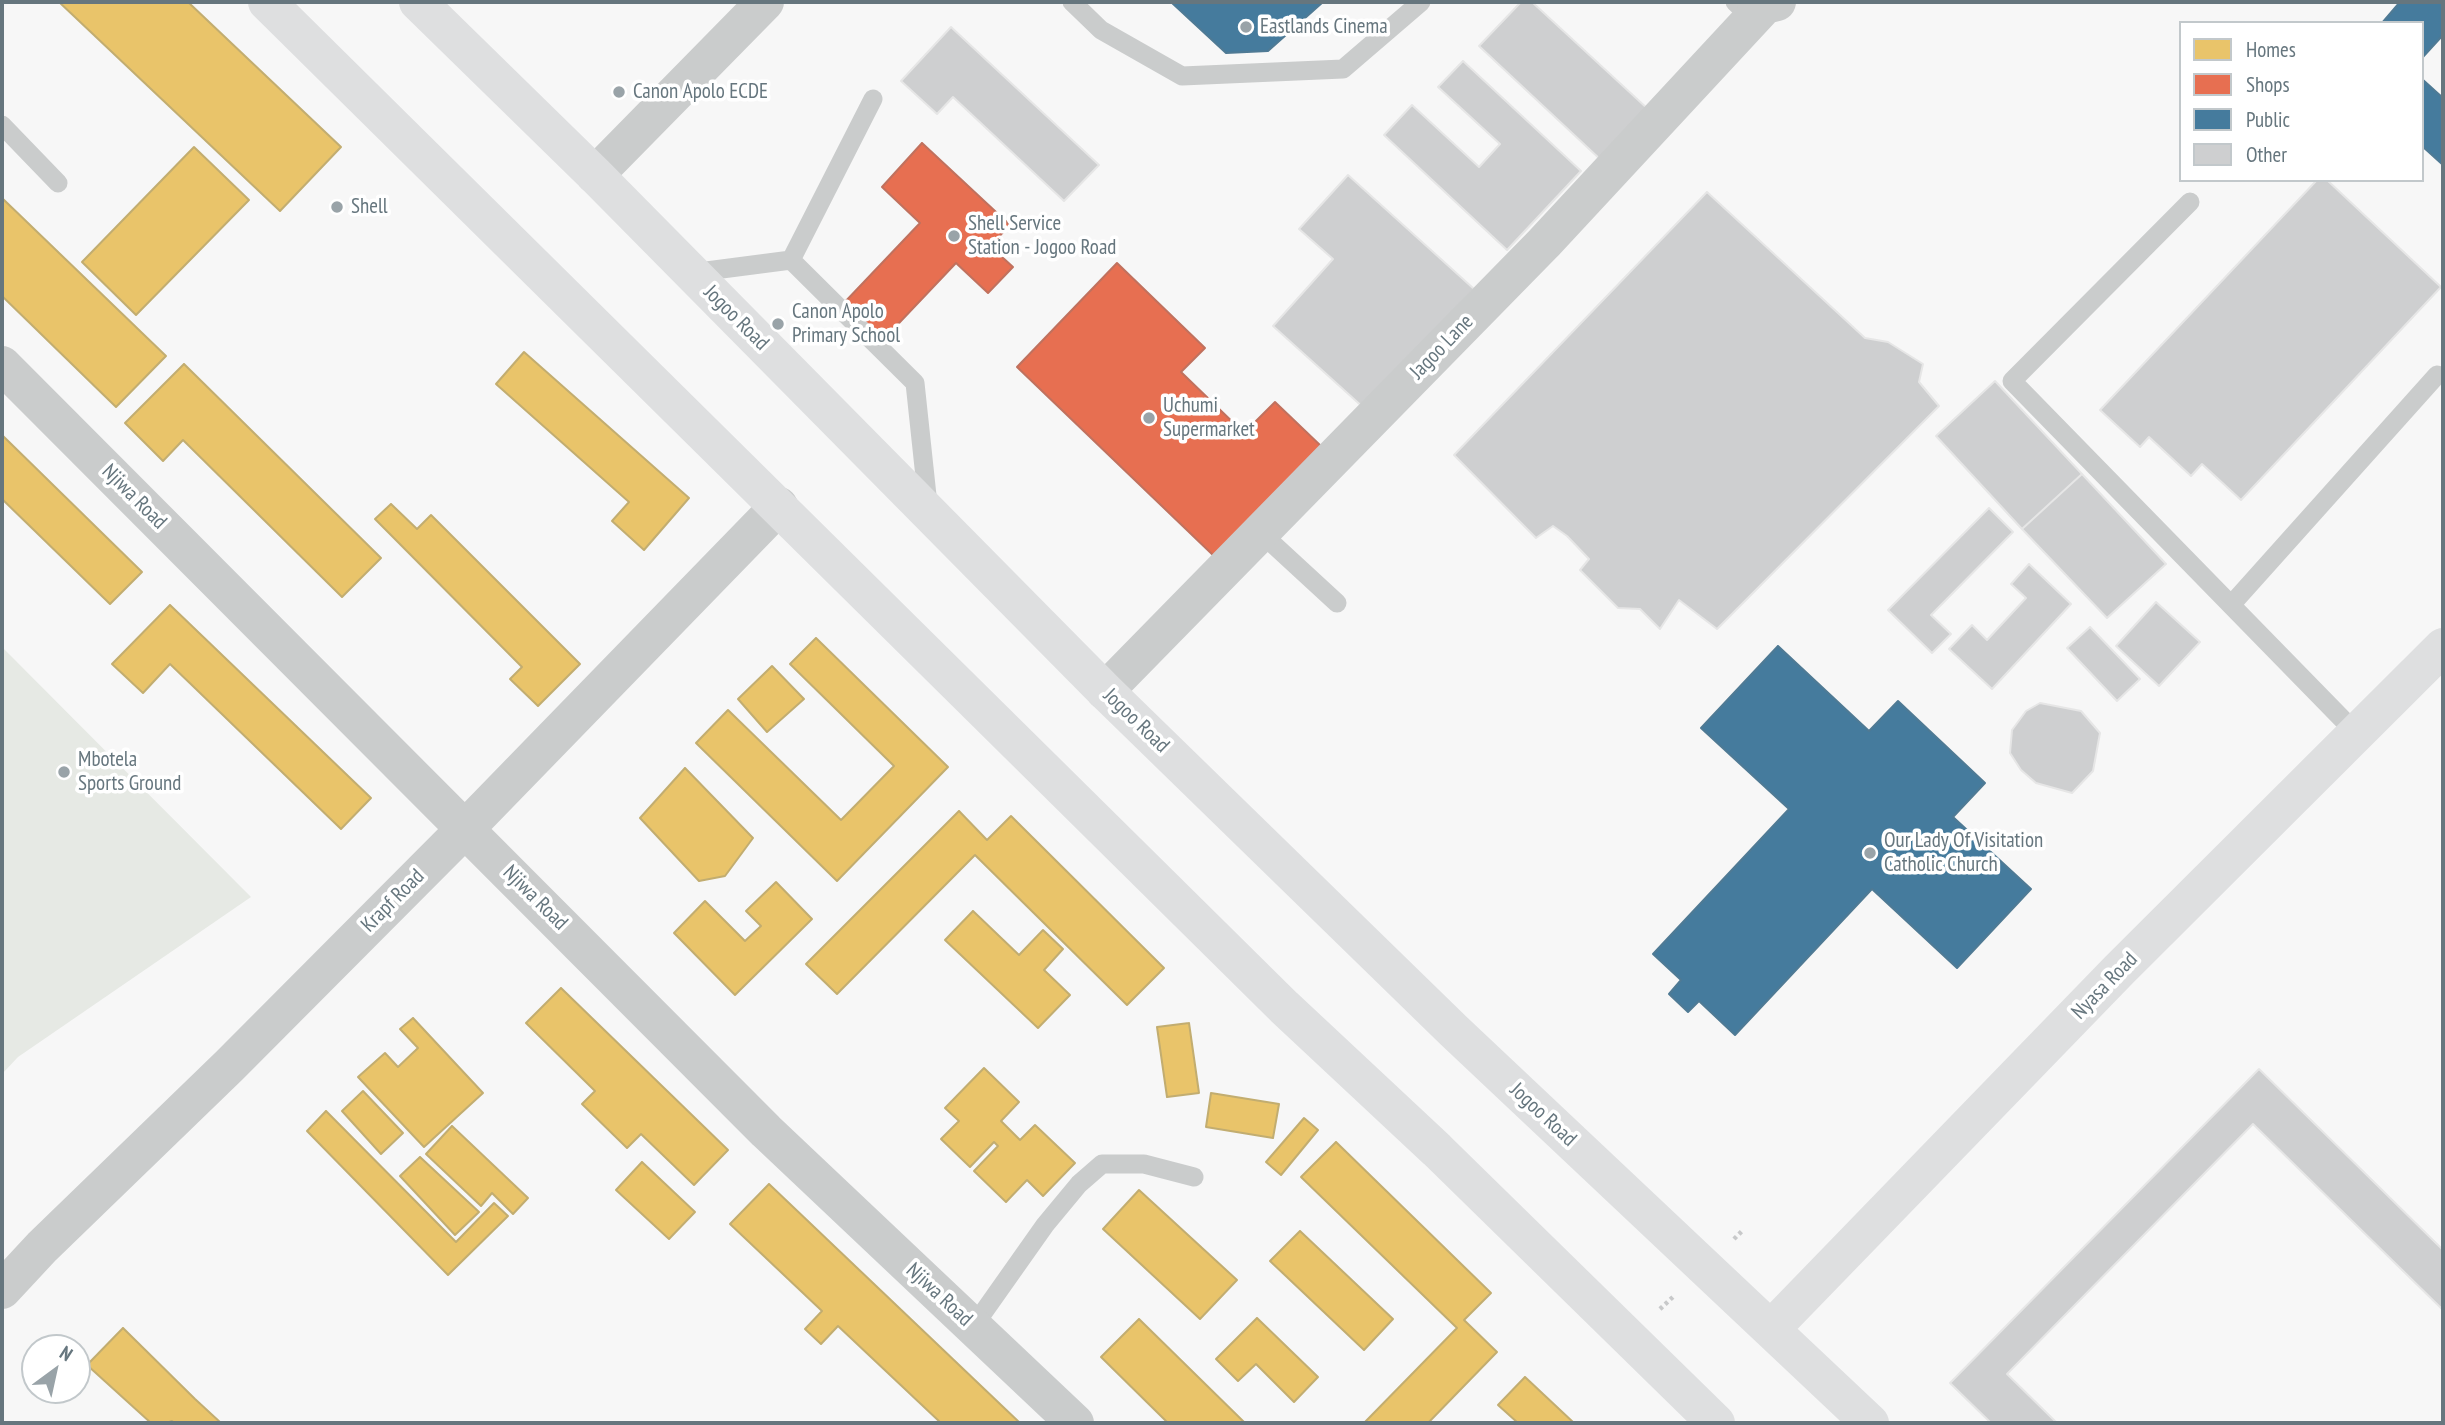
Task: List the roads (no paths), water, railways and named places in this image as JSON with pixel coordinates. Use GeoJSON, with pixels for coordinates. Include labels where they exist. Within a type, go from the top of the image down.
{"type":"FeatureCollection","features":[{"type":"Feature","properties":{"kind":"main road"},"geometry":{"type":"LineString","coordinates":[[267,2],[1284,1007],[1437,1150],[1716,1423]]}},
{"type":"Feature","properties":{"kind":"main road","name":"Jogoo Road"},"geometry":{"type":"LineString","coordinates":[[418,2],[595,175],[1105,691],[1464,1041],[1870,1423]]}},
{"type":"Feature","properties":{"kind":"main road","name":"Nyasa Road"},"geometry":{"type":"LineString","coordinates":[[1771,1329],[2119,970],[2443,647]]}},
{"type":"Feature","properties":{"kind":"street"},"geometry":{"type":"LineString","coordinates":[[595,175],[765,2]]}},
{"type":"Feature","properties":{"kind":"street","name":"Jagoo Lane"},"geometry":{"type":"LineString","coordinates":[[1105,691],[1544,243],[1755,7]]}},
{"type":"Feature","properties":{"kind":"street","name":"Njiwa Road"},"geometry":{"type":"LineString","coordinates":[[2,365],[766,1131],[1074,1423]]}},
{"type":"Feature","properties":{"kind":"street","name":"Krapf Road"},"geometry":{"type":"LineString","coordinates":[[2,1290],[42,1247],[229,1066],[466,828],[779,506]]}},
{"type":"Feature","properties":{"kind":"lane"},"geometry":{"type":"LineString","coordinates":[[1072,2],[1101,30],[1182,76],[1343,69],[1421,2]]}},
{"type":"Feature","properties":{"kind":"lane"},"geometry":{"type":"LineString","coordinates":[[791,260],[873,99]]}},
{"type":"Feature","properties":{"kind":"lane"},"geometry":{"type":"LineString","coordinates":[[2,125],[58,183]]}},
{"type":"Feature","properties":{"kind":"lane"},"geometry":{"type":"LineString","coordinates":[[2190,202],[2012,381],[2356,733]]}},
{"type":"Feature","properties":{"kind":"lane"},"geometry":{"type":"LineString","coordinates":[[691,272],[791,260]]}},
{"type":"Feature","properties":{"kind":"lane"},"geometry":{"type":"LineString","coordinates":[[791,260],[915,383],[929,513]]}},
{"type":"Feature","properties":{"kind":"lane"},"geometry":{"type":"LineString","coordinates":[[2231,605],[2437,375]]}},
{"type":"Feature","properties":{"kind":"lane"},"geometry":{"type":"LineString","coordinates":[[1261,533],[1337,603]]}},
{"type":"Feature","properties":{"kind":"lane"},"geometry":{"type":"LineString","coordinates":[[973,1327],[1045,1225],[1079,1184],[1102,1164],[1144,1164],[1194,1178]]}},
{"type":"Feature","properties":{"kind":"place","name":"Eastlands Cinema"},"geometry":{"type":"Point","coordinates":[1246,27]}},
{"type":"Feature","properties":{"kind":"place","name":"Canon Apolo ECDE"},"geometry":{"type":"Point","coordinates":[619,92]}},
{"type":"Feature","properties":{"kind":"place","name":"Shell"},"geometry":{"type":"Point","coordinates":[337,207]}},
{"type":"Feature","properties":{"kind":"place","name":"Shell Service Station - Jogoo Road"},"geometry":{"type":"Point","coordinates":[954,236]}},
{"type":"Feature","properties":{"kind":"place","name":"Canon Apolo Primary School"},"geometry":{"type":"Point","coordinates":[778,324]}},
{"type":"Feature","properties":{"kind":"place","name":"Uchumi Supermarket"},"geometry":{"type":"Point","coordinates":[1149,418]}},
{"type":"Feature","properties":{"kind":"place","name":"Mbotela Sports Ground"},"geometry":{"type":"Point","coordinates":[64,772]}},
{"type":"Feature","properties":{"kind":"place","name":"Our Lady Of Visitation Catholic Church"},"geometry":{"type":"Point","coordinates":[1870,853]}}]}
